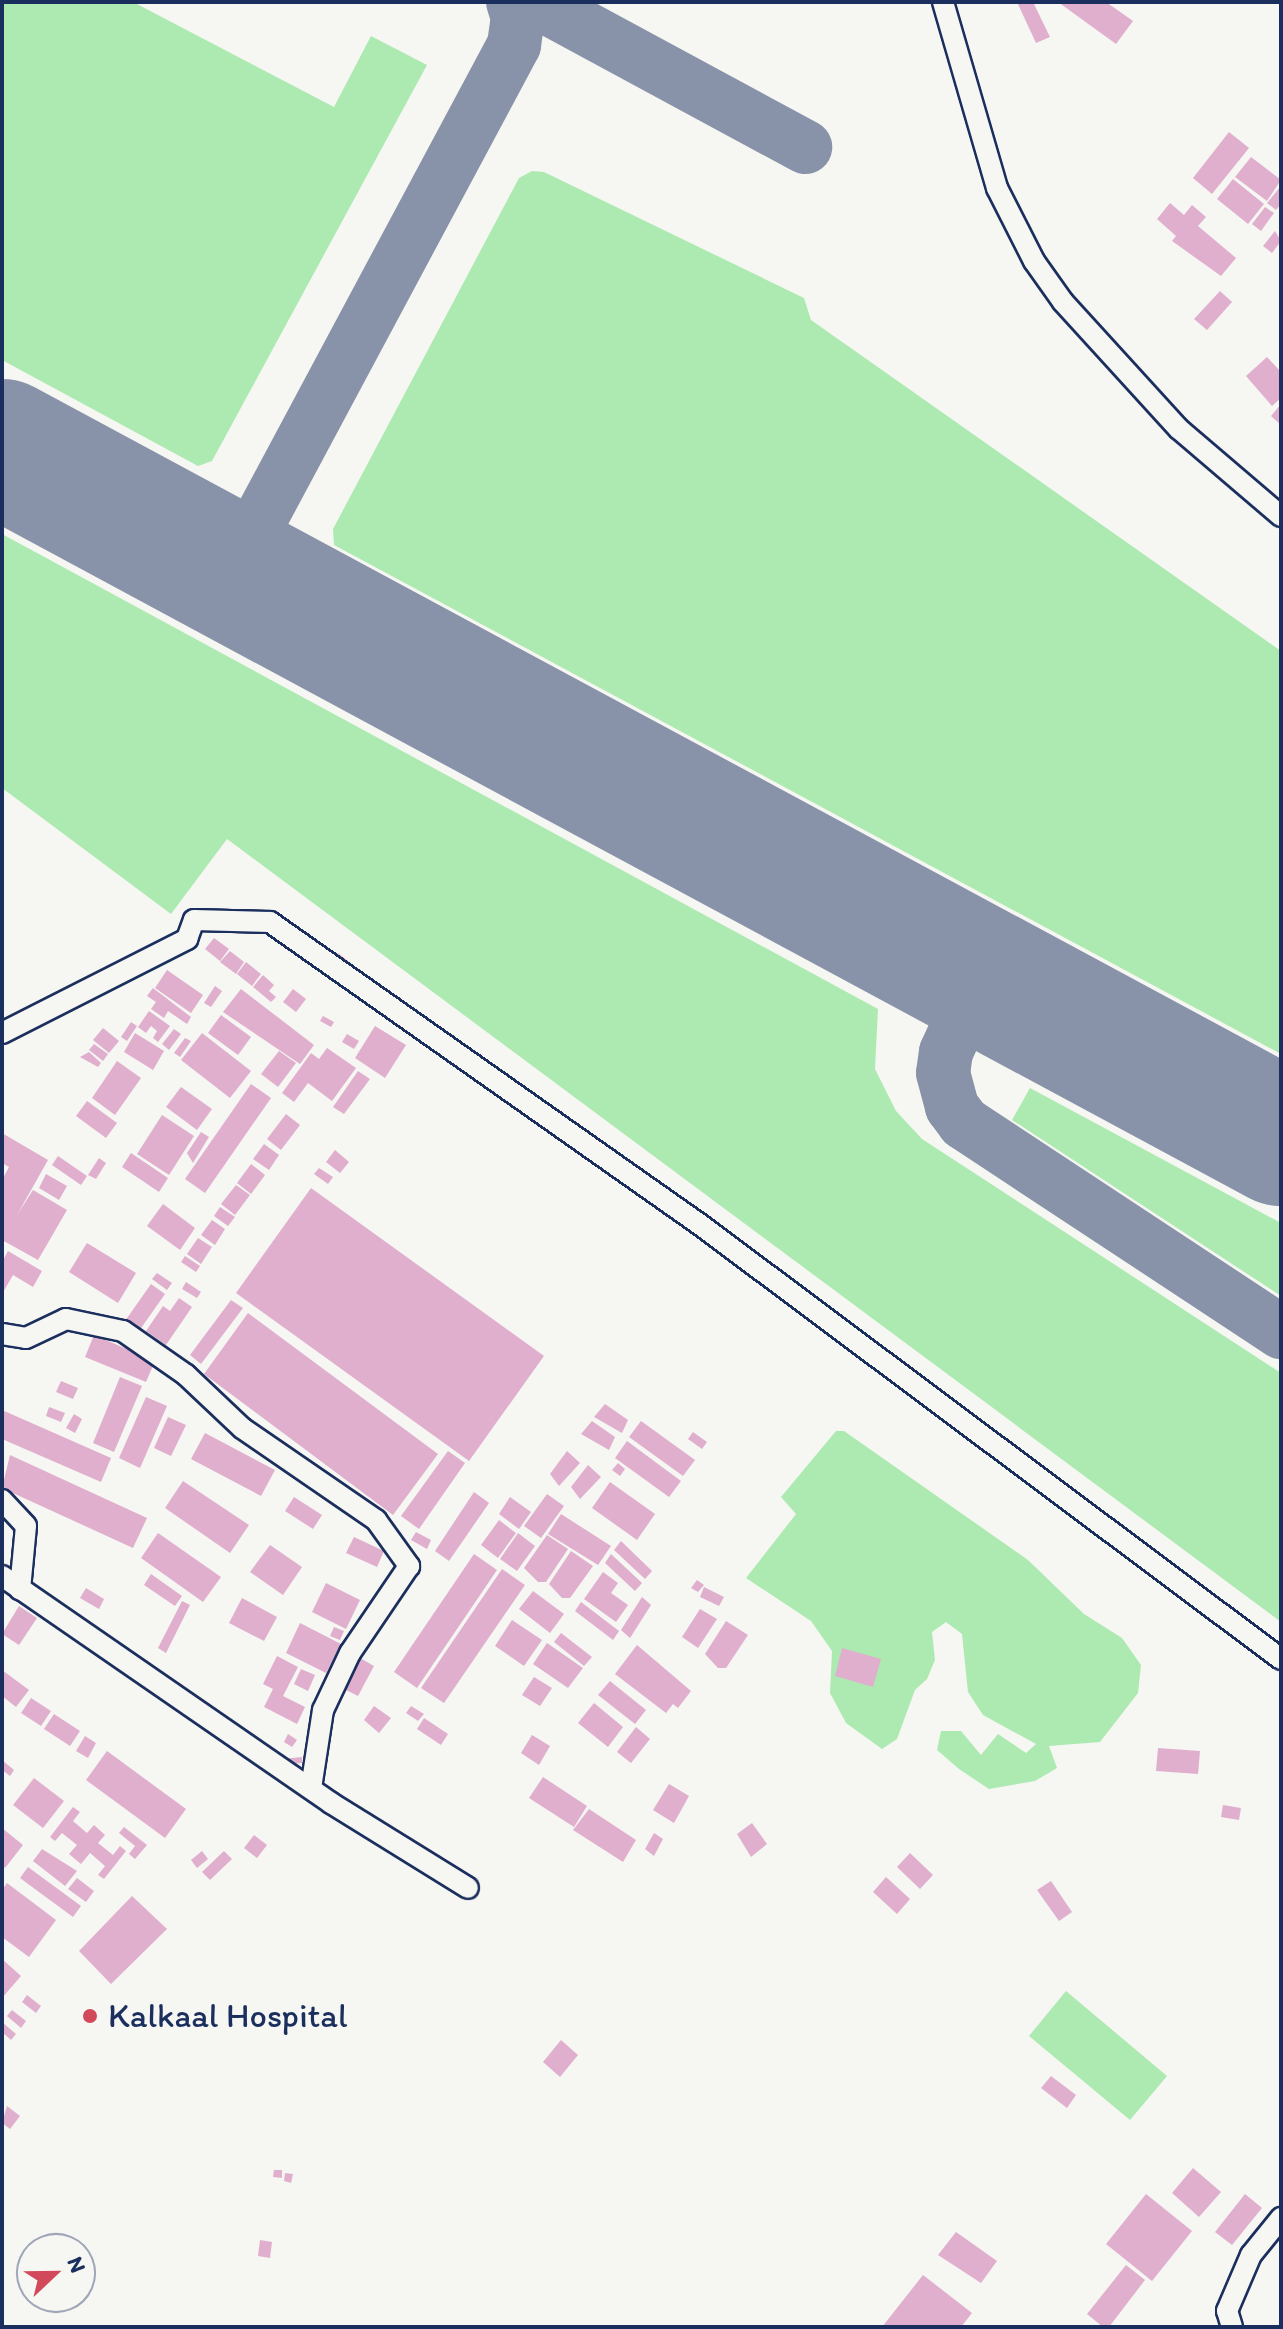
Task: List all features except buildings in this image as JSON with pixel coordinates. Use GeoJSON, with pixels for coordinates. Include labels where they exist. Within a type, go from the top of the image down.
{"type":"FeatureCollection","features":[{"type":"Feature","properties":{"kind":"street"},"geometry":{"type":"LineString","coordinates":[[943,2],[997,188],[1034,261],[1063,302],[1179,429],[1281,516]]}},
{"type":"Feature","properties":{"kind":"street"},"geometry":{"type":"LineString","coordinates":[[2,1033],[187,939],[194,920],[270,922],[702,1226],[1281,1659]]}},
{"type":"Feature","properties":{"kind":"street"},"geometry":{"type":"LineString","coordinates":[[2,1334],[26,1338],[66,1319],[123,1331],[186,1375],[242,1428],[376,1520],[409,1566],[350,1653],[323,1710],[311,1788]]}},
{"type":"Feature","properties":{"kind":"street"},"geometry":{"type":"LineString","coordinates":[[2,1500],[26,1526],[20,1590]]}},
{"type":"Feature","properties":{"kind":"street"},"geometry":{"type":"LineString","coordinates":[[2,1576],[311,1788],[468,1888]]}},
{"type":"Feature","properties":{"kind":"street"},"geometry":{"type":"LineString","coordinates":[[1232,2327],[1227,2311],[1251,2255],[1281,2218]]}},
{"type":"Feature","properties":{"kind":"green space"},"geometry":{"type":"Polygon","coordinates":[[[2,2],[133,2],[334,107],[371,36],[427,65],[212,461],[198,466],[2,360],[2,2]]]}},
{"type":"Feature","properties":{"kind":"green space"},"geometry":{"type":"Polygon","coordinates":[[[532,171],[544,172],[804,298],[811,320],[1281,651],[1281,1054],[334,545],[333,529],[519,178],[532,171]]]}},
{"type":"Feature","properties":{"kind":"green space"},"geometry":{"type":"Polygon","coordinates":[[[2,534],[878,1009],[875,1069],[896,1111],[922,1139],[1281,1373],[1281,1622],[227,839],[171,914],[2,788],[2,534]]]}},
{"type":"Feature","properties":{"kind":"green space"},"geometry":{"type":"Polygon","coordinates":[[[1030,1088],[1281,1223],[1281,1296],[1012,1120],[1030,1088]]]}},
{"type":"Feature","properties":{"kind":"green space"},"geometry":{"type":"Polygon","coordinates":[[[836,1431],[844,1431],[1028,1560],[1084,1614],[1122,1638],[1141,1665],[1138,1693],[1100,1742],[1049,1746],[1057,1768],[1035,1781],[989,1789],[959,1769],[937,1750],[941,1731],[961,1731],[981,1755],[998,1734],[1026,1753],[1036,1744],[983,1715],[968,1692],[962,1634],[946,1622],[932,1632],[935,1660],[927,1679],[915,1690],[897,1739],[882,1749],[846,1723],[830,1693],[832,1651],[811,1621],[746,1578],[796,1514],[781,1497],[836,1431]]]}},
{"type":"Feature","properties":{"kind":"green space"},"geometry":{"type":"Polygon","coordinates":[[[1066,1991],[1167,2076],[1130,2120],[1029,2036],[1066,1991]]]}},
{"type":"Feature","properties":{"kind":"taxiway"},"geometry":{"type":"LineString","coordinates":[[232,572],[514,45],[518,18],[513,2]]}},
{"type":"Feature","properties":{"kind":"taxiway"},"geometry":{"type":"LineString","coordinates":[[537,2],[805,147]]}},
{"type":"Feature","properties":{"kind":"taxiway"},"geometry":{"type":"LineString","coordinates":[[981,975],[946,1052],[943,1073],[952,1107],[964,1123],[1281,1332]]}},
{"type":"Feature","properties":{"kind":"runway"},"geometry":{"type":"LineString","coordinates":[[2,448],[1281,1137]]}},
{"type":"Feature","properties":{"kind":"place","name":"Kalkaal Hospital"},"geometry":{"type":"Point","coordinates":[90,2016]}}]}
